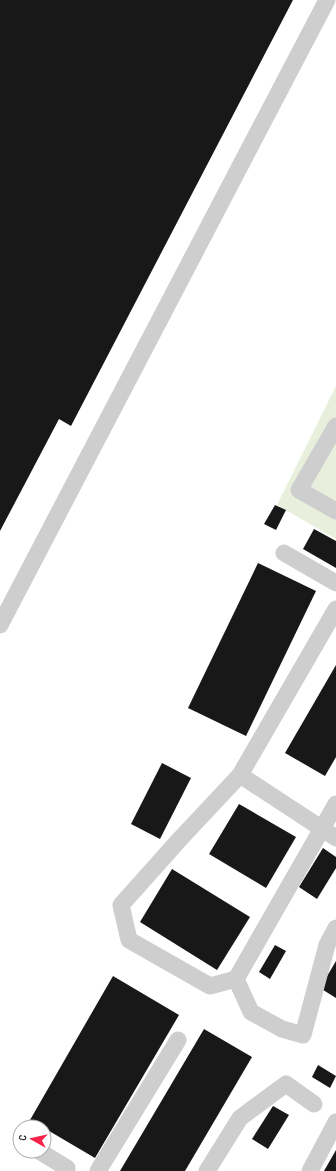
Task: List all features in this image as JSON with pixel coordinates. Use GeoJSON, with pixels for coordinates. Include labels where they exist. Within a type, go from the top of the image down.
{"type":"FeatureCollection","features":[{"type":"Feature","properties":{"kind":"lane"},"geometry":{"type":"LineString","coordinates":[[0,625],[327,0]]}},
{"type":"Feature","properties":{"kind":"lane"},"geometry":{"type":"LineString","coordinates":[[336,426],[299,490],[336,511]]}},
{"type":"Feature","properties":{"kind":"lane"},"geometry":{"type":"LineString","coordinates":[[284,553],[336,583]]}},
{"type":"Feature","properties":{"kind":"lane"},"geometry":{"type":"LineString","coordinates":[[336,608],[240,775],[121,905],[129,940],[210,986],[236,979],[336,804]]}},
{"type":"Feature","properties":{"kind":"lane"},"geometry":{"type":"LineString","coordinates":[[240,775],[336,838]]}},
{"type":"Feature","properties":{"kind":"lane"},"geometry":{"type":"LineString","coordinates":[[236,979],[251,1012],[282,1029],[303,1035],[326,945],[336,928]]}},
{"type":"Feature","properties":{"kind":"lane"},"geometry":{"type":"LineString","coordinates":[[98,1171],[178,1040]]}},
{"type":"Feature","properties":{"kind":"lane"},"geometry":{"type":"LineString","coordinates":[[207,1171],[240,1118],[286,1084],[314,1104]]}},
{"type":"Feature","properties":{"kind":"lane"},"geometry":{"type":"LineString","coordinates":[[310,1171],[336,1122]]}},
{"type":"Feature","properties":{"kind":"lane"},"geometry":{"type":"LineString","coordinates":[[52,1159],[66,1168],[67,1171]]}},
{"type":"Feature","properties":{"kind":"green space"},"geometry":{"type":"Polygon","coordinates":[[[336,386],[336,539],[277,505],[336,386]]]}},
{"type":"Feature","properties":{"kind":"building"},"geometry":{"type":"Polygon","coordinates":[[[0,0],[293,0],[71,426],[59,419],[0,531],[0,0]]]}},
{"type":"Feature","properties":{"kind":"building"},"geometry":{"type":"Polygon","coordinates":[[[275,505],[286,510],[276,530],[264,524],[275,505]]]}},
{"type":"Feature","properties":{"kind":"building"},"geometry":{"type":"Polygon","coordinates":[[[314,529],[336,541],[336,568],[303,549],[314,529]]]}},
{"type":"Feature","properties":{"kind":"building"},"geometry":{"type":"Polygon","coordinates":[[[258,563],[316,591],[246,736],[188,708],[258,563]]]}},
{"type":"Feature","properties":{"kind":"building"},"geometry":{"type":"Polygon","coordinates":[[[336,665],[336,757],[325,776],[285,753],[336,665]]]}},
{"type":"Feature","properties":{"kind":"building"},"geometry":{"type":"Polygon","coordinates":[[[162,763],[191,778],[160,839],[131,824],[162,763]]]}},
{"type":"Feature","properties":{"kind":"building"},"geometry":{"type":"Polygon","coordinates":[[[239,804],[296,837],[266,888],[209,854],[239,804]]]}},
{"type":"Feature","properties":{"kind":"building"},"geometry":{"type":"Polygon","coordinates":[[[323,848],[336,857],[336,868],[317,899],[299,887],[323,848]]]}},
{"type":"Feature","properties":{"kind":"building"},"geometry":{"type":"Polygon","coordinates":[[[172,869],[250,917],[217,970],[140,922],[172,869]]]}},
{"type":"Feature","properties":{"kind":"building"},"geometry":{"type":"Polygon","coordinates":[[[275,945],[286,951],[270,979],[259,972],[275,945]]]}},
{"type":"Feature","properties":{"kind":"building"},"geometry":{"type":"Polygon","coordinates":[[[336,961],[336,998],[320,988],[336,961]]]}},
{"type":"Feature","properties":{"kind":"building"},"geometry":{"type":"Polygon","coordinates":[[[113,976],[179,1015],[95,1158],[52,1133],[52,1119],[31,1119],[113,976]]]}},
{"type":"Feature","properties":{"kind":"building"},"geometry":{"type":"Polygon","coordinates":[[[204,1029],[252,1057],[185,1171],[120,1171],[204,1029]]]}},
{"type":"Feature","properties":{"kind":"building"},"geometry":{"type":"Polygon","coordinates":[[[318,1065],[336,1076],[330,1088],[312,1077],[318,1065]]]}},
{"type":"Feature","properties":{"kind":"building"},"geometry":{"type":"Polygon","coordinates":[[[273,1106],[289,1115],[268,1149],[252,1139],[273,1106]]]}},
{"type":"Feature","properties":{"kind":"building"},"geometry":{"type":"Polygon","coordinates":[[[336,1150],[336,1171],[324,1171],[336,1150]]]}}]}
